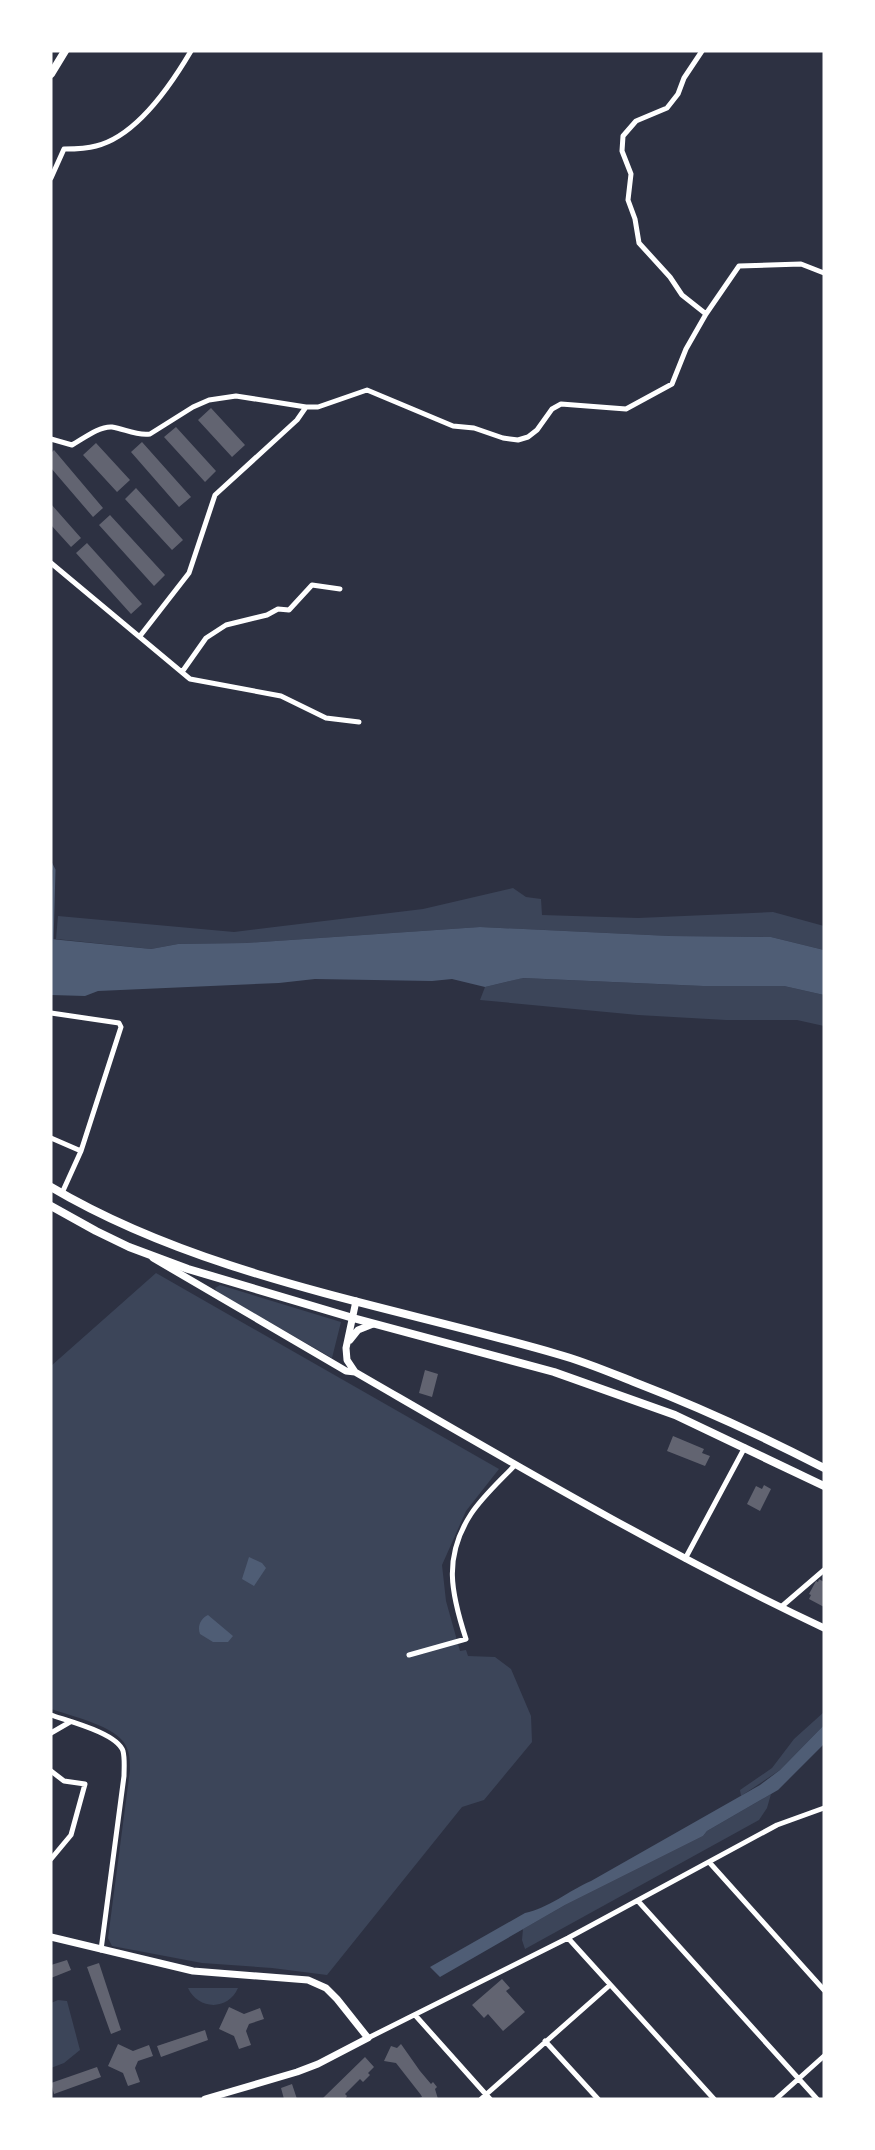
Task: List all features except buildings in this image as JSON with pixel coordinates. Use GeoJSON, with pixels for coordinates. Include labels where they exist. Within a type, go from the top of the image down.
{"type":"FeatureCollection","features":[{"type":"Feature","properties":{"kind":"main road"},"geometry":{"type":"LineString","coordinates":[[51,74],[65,51]]}},
{"type":"Feature","properties":{"kind":"main road"},"geometry":{"type":"LineString","coordinates":[[51,1187],[108,1218],[153,1238],[224,1263],[356,1301],[559,1354],[684,1401],[823,1467]]}},
{"type":"Feature","properties":{"kind":"main road"},"geometry":{"type":"LineString","coordinates":[[51,1206],[96,1232],[188,1269],[373,1324],[554,1372],[675,1415],[824,1486]]}},
{"type":"Feature","properties":{"kind":"street"},"geometry":{"type":"LineString","coordinates":[[51,177],[63,149],[98,146],[113,140],[149,111],[191,51]]}},
{"type":"Feature","properties":{"kind":"street"},"geometry":{"type":"LineString","coordinates":[[702,51],[684,78],[678,94],[667,108],[636,121],[623,136],[622,151],[631,174],[628,200],[635,219],[639,243],[670,277],[682,295],[706,314]]}},
{"type":"Feature","properties":{"kind":"street"},"geometry":{"type":"LineString","coordinates":[[51,439],[72,445],[96,431],[110,427],[141,436],[150,434],[193,407],[209,400],[236,396],[318,407],[367,390],[453,426],[474,428],[503,438],[518,440],[528,437],[537,430],[552,409],[561,404],[626,409],[672,384],[686,349],[706,314],[739,266],[801,264],[824,273]]}},
{"type":"Feature","properties":{"kind":"street"},"geometry":{"type":"LineString","coordinates":[[140,636],[189,573],[215,495],[297,420],[306,407]]}},
{"type":"Feature","properties":{"kind":"street"},"geometry":{"type":"LineString","coordinates":[[51,563],[190,679],[281,696],[326,718],[359,722]]}},
{"type":"Feature","properties":{"kind":"street"},"geometry":{"type":"LineString","coordinates":[[182,672],[206,638],[226,625],[267,615],[278,609],[289,610],[312,585],[340,589]]}},
{"type":"Feature","properties":{"kind":"street"},"geometry":{"type":"LineString","coordinates":[[51,1013],[120,1023],[121,1027],[81,1151],[62,1193]]}},
{"type":"Feature","properties":{"kind":"street"},"geometry":{"type":"LineString","coordinates":[[51,1138],[81,1151]]}},
{"type":"Feature","properties":{"kind":"street"},"geometry":{"type":"LineString","coordinates":[[146,1254],[346,1371],[355,1372],[515,1465],[685,1559],[824,1628]]}},
{"type":"Feature","properties":{"kind":"street"},"geometry":{"type":"LineString","coordinates":[[355,1372],[346,1359],[346,1348],[356,1301]]}},
{"type":"Feature","properties":{"kind":"street"},"geometry":{"type":"LineString","coordinates":[[346,1348],[358,1330],[373,1324]]}},
{"type":"Feature","properties":{"kind":"street"},"geometry":{"type":"LineString","coordinates":[[685,1559],[745,1447]]}},
{"type":"Feature","properties":{"kind":"street"},"geometry":{"type":"LineString","coordinates":[[409,1656],[466,1639],[453,1596],[452,1572],[456,1549],[460,1535],[472,1513],[515,1465]]}},
{"type":"Feature","properties":{"kind":"street"},"geometry":{"type":"LineString","coordinates":[[781,1607],[824,1570]]}},
{"type":"Feature","properties":{"kind":"street"},"geometry":{"type":"LineString","coordinates":[[51,1715],[108,1737],[118,1743],[123,1752],[124,1776],[101,1950]]}},
{"type":"Feature","properties":{"kind":"street"},"geometry":{"type":"LineString","coordinates":[[51,1733],[70,1722]]}},
{"type":"Feature","properties":{"kind":"street"},"geometry":{"type":"LineString","coordinates":[[51,1771],[64,1781],[85,1784],[71,1835],[51,1860]]}},
{"type":"Feature","properties":{"kind":"street"},"geometry":{"type":"LineString","coordinates":[[205,2099],[297,2072],[349,2049],[568,1938],[777,1825],[824,1808]]}},
{"type":"Feature","properties":{"kind":"street"},"geometry":{"type":"LineString","coordinates":[[709,1862],[824,1990]]}},
{"type":"Feature","properties":{"kind":"street"},"geometry":{"type":"LineString","coordinates":[[638,1901],[817,2099]]}},
{"type":"Feature","properties":{"kind":"street"},"geometry":{"type":"LineString","coordinates":[[51,1937],[193,1971],[297,1979],[317,1983],[337,1999],[368,2038]]}},
{"type":"Feature","properties":{"kind":"street"},"geometry":{"type":"LineString","coordinates":[[568,1938],[714,2099]]}},
{"type":"Feature","properties":{"kind":"street"},"geometry":{"type":"LineString","coordinates":[[415,2015],[485,2097],[610,1985]]}},
{"type":"Feature","properties":{"kind":"street"},"geometry":{"type":"LineString","coordinates":[[545,2041],[598,2099]]}},
{"type":"Feature","properties":{"kind":"street"},"geometry":{"type":"LineString","coordinates":[[776,2099],[824,2056]]}},
{"type":"Feature","properties":{"kind":"shaded area"},"geometry":{"type":"Polygon","coordinates":[[[513,888],[526,897],[541,899],[542,915],[638,918],[773,912],[824,926],[824,950],[771,937],[670,936],[480,927],[246,943],[178,944],[151,949],[56,939],[58,916],[234,932],[423,909],[513,888]]]}},
{"type":"Feature","properties":{"kind":"shaded area"},"geometry":{"type":"Polygon","coordinates":[[[480,927],[670,936],[771,937],[824,950],[824,995],[784,986],[703,986],[523,978],[485,987],[452,979],[432,981],[315,979],[279,983],[98,991],[85,996],[51,995],[51,939],[151,949],[178,944],[246,943],[480,927]]]}},
{"type":"Feature","properties":{"kind":"shaded area"},"geometry":{"type":"Polygon","coordinates":[[[522,978],[703,986],[784,986],[824,995],[824,1026],[797,1020],[726,1020],[638,1015],[480,1000],[485,987],[522,978]]]}},
{"type":"Feature","properties":{"kind":"shaded area"},"geometry":{"type":"Polygon","coordinates":[[[156,1273],[499,1469],[466,1511],[442,1565],[446,1601],[460,1651],[466,1650],[468,1656],[495,1657],[511,1669],[531,1716],[532,1742],[484,1800],[462,1807],[327,1975],[202,1963],[112,1946],[108,1938],[130,1770],[128,1752],[121,1739],[104,1727],[51,1709],[51,1366],[156,1273]]]}},
{"type":"Feature","properties":{"kind":"shaded area"},"geometry":{"type":"Polygon","coordinates":[[[220,1285],[341,1322],[332,1358],[217,1292],[215,1288],[220,1285]]]}},
{"type":"Feature","properties":{"kind":"shaded area"},"geometry":{"type":"Polygon","coordinates":[[[249,1557],[262,1563],[266,1568],[254,1586],[242,1579],[249,1557]]]}},
{"type":"Feature","properties":{"kind":"shaded area"},"geometry":{"type":"Polygon","coordinates":[[[208,1615],[233,1636],[228,1642],[213,1642],[200,1634],[200,1623],[208,1615]]]}},
{"type":"Feature","properties":{"kind":"shaded area"},"geometry":{"type":"Polygon","coordinates":[[[824,1712],[824,1725],[780,1770],[741,1796],[740,1790],[772,1768],[794,1739],[824,1712]]]}},
{"type":"Feature","properties":{"kind":"shaded area"},"geometry":{"type":"Polygon","coordinates":[[[824,1725],[824,1744],[778,1790],[707,1831],[703,1836],[565,1905],[440,1977],[430,1967],[525,1913],[542,1908],[591,1881],[760,1785],[780,1770],[824,1725]]]}},
{"type":"Feature","properties":{"kind":"shaded area"},"geometry":{"type":"Polygon","coordinates":[[[771,1794],[767,1808],[759,1820],[525,1949],[522,1940],[523,1929],[565,1905],[703,1836],[707,1831],[771,1794]]]}},
{"type":"Feature","properties":{"kind":"shaded area"},"geometry":{"type":"Polygon","coordinates":[[[188,1988],[238,1988],[227,2001],[213,2005],[199,2001],[188,1988]]]}},
{"type":"Feature","properties":{"kind":"shaded area"},"geometry":{"type":"Polygon","coordinates":[[[58,2000],[67,2001],[80,2050],[64,2063],[51,2068],[51,2003],[58,2000]]]}},
{"type":"Feature","properties":{"kind":"waterway"},"geometry":{"type":"LineString","coordinates":[[51,864],[54,870],[52,943]]}}]}
